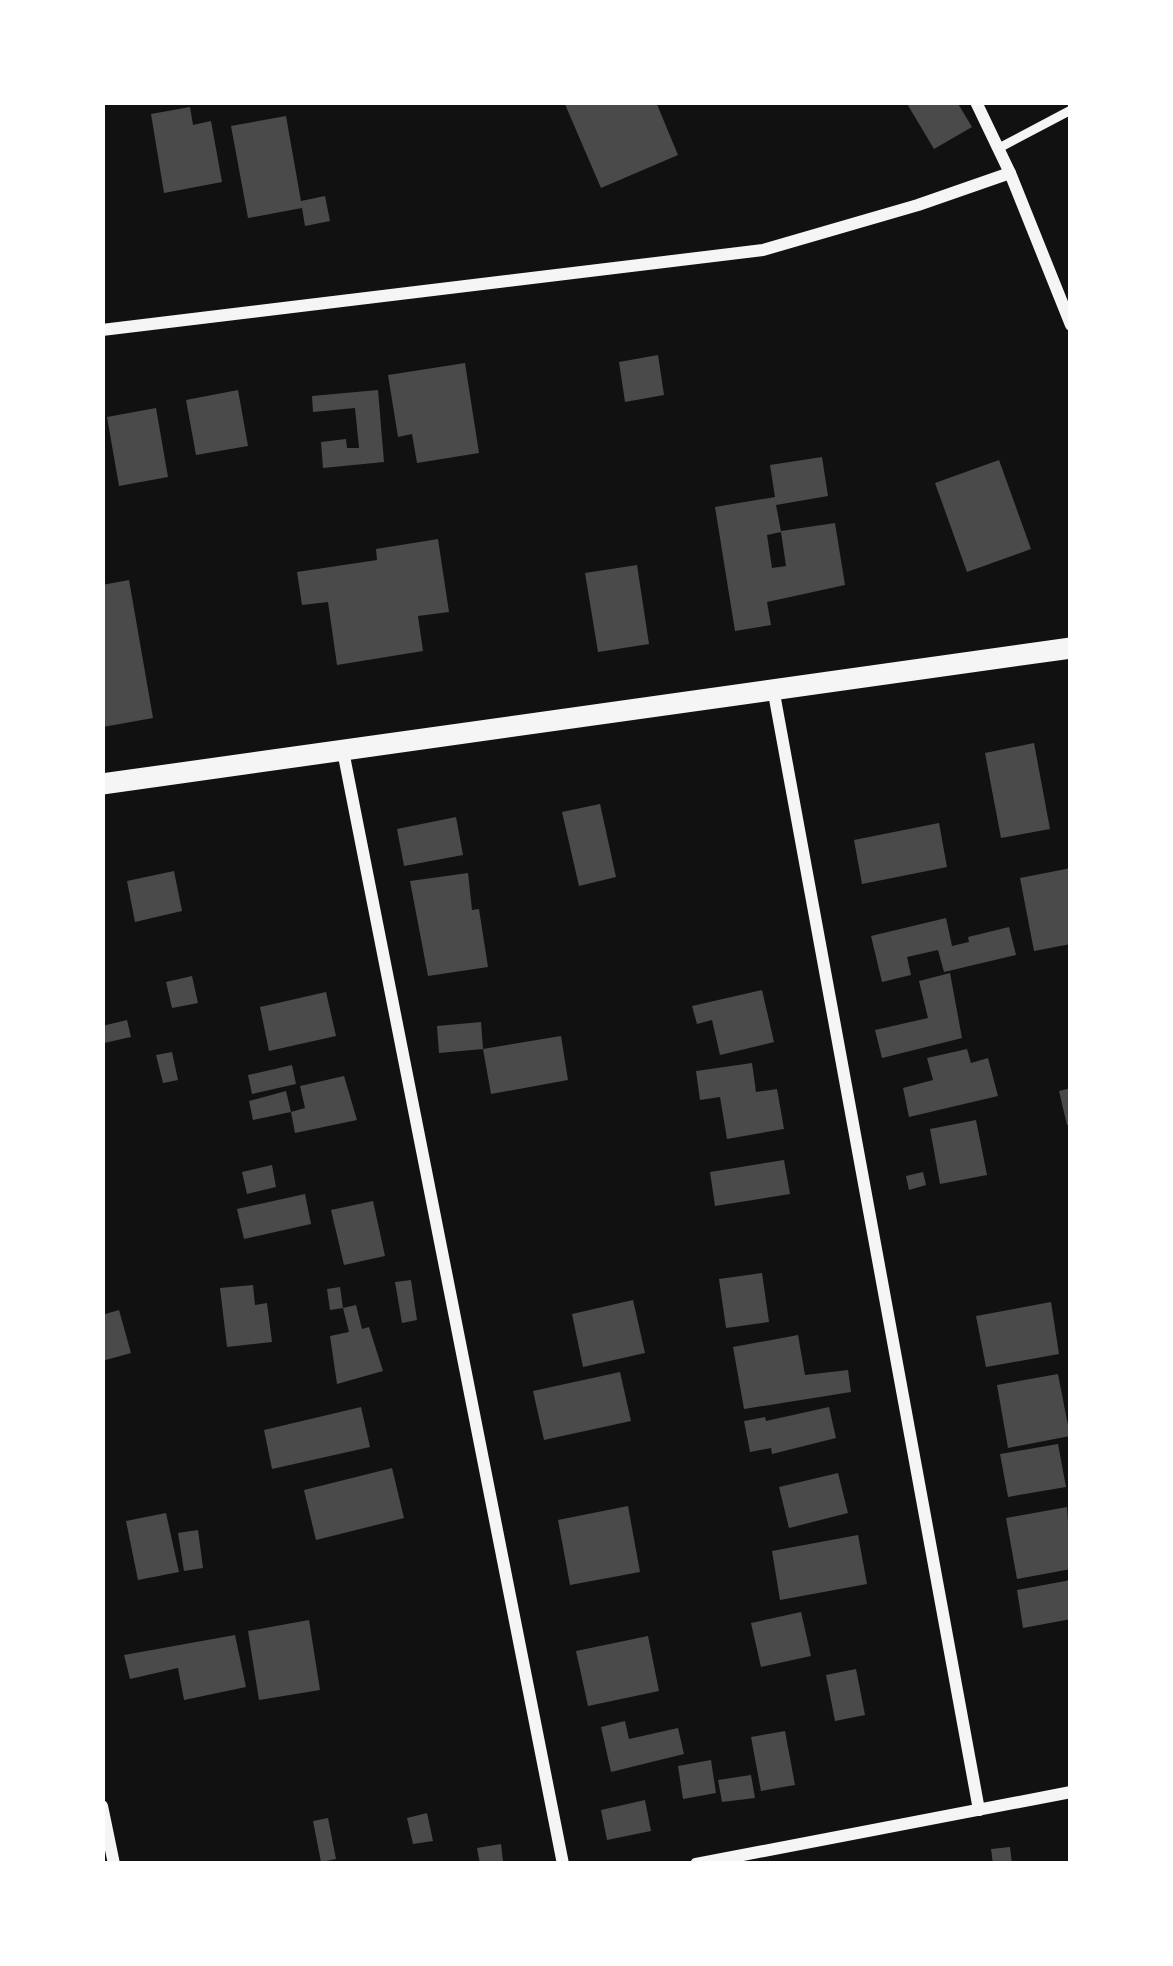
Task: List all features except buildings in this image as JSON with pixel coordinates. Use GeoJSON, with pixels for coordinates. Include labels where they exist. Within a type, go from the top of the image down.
{"type":"FeatureCollection","features":[{"type":"Feature","properties":{"kind":"street"},"geometry":{"type":"LineString","coordinates":[[976,102],[1071,325]]}},
{"type":"Feature","properties":{"kind":"street"},"geometry":{"type":"LineString","coordinates":[[102,330],[763,250],[1010,173]]}},
{"type":"Feature","properties":{"kind":"street"},"geometry":{"type":"LineString","coordinates":[[102,784],[1071,648]]}},
{"type":"Feature","properties":{"kind":"street"},"geometry":{"type":"LineString","coordinates":[[773,688],[979,1810]]}},
{"type":"Feature","properties":{"kind":"street"},"geometry":{"type":"LineString","coordinates":[[343,751],[563,1864]]}},
{"type":"Feature","properties":{"kind":"street"},"geometry":{"type":"LineString","coordinates":[[696,1864],[1071,1792]]}},
{"type":"Feature","properties":{"kind":"street"},"geometry":{"type":"LineString","coordinates":[[102,1806],[114,1864]]}},
{"type":"Feature","properties":{"kind":"lane"},"geometry":{"type":"LineString","coordinates":[[999,148],[1071,110]]}}]}
